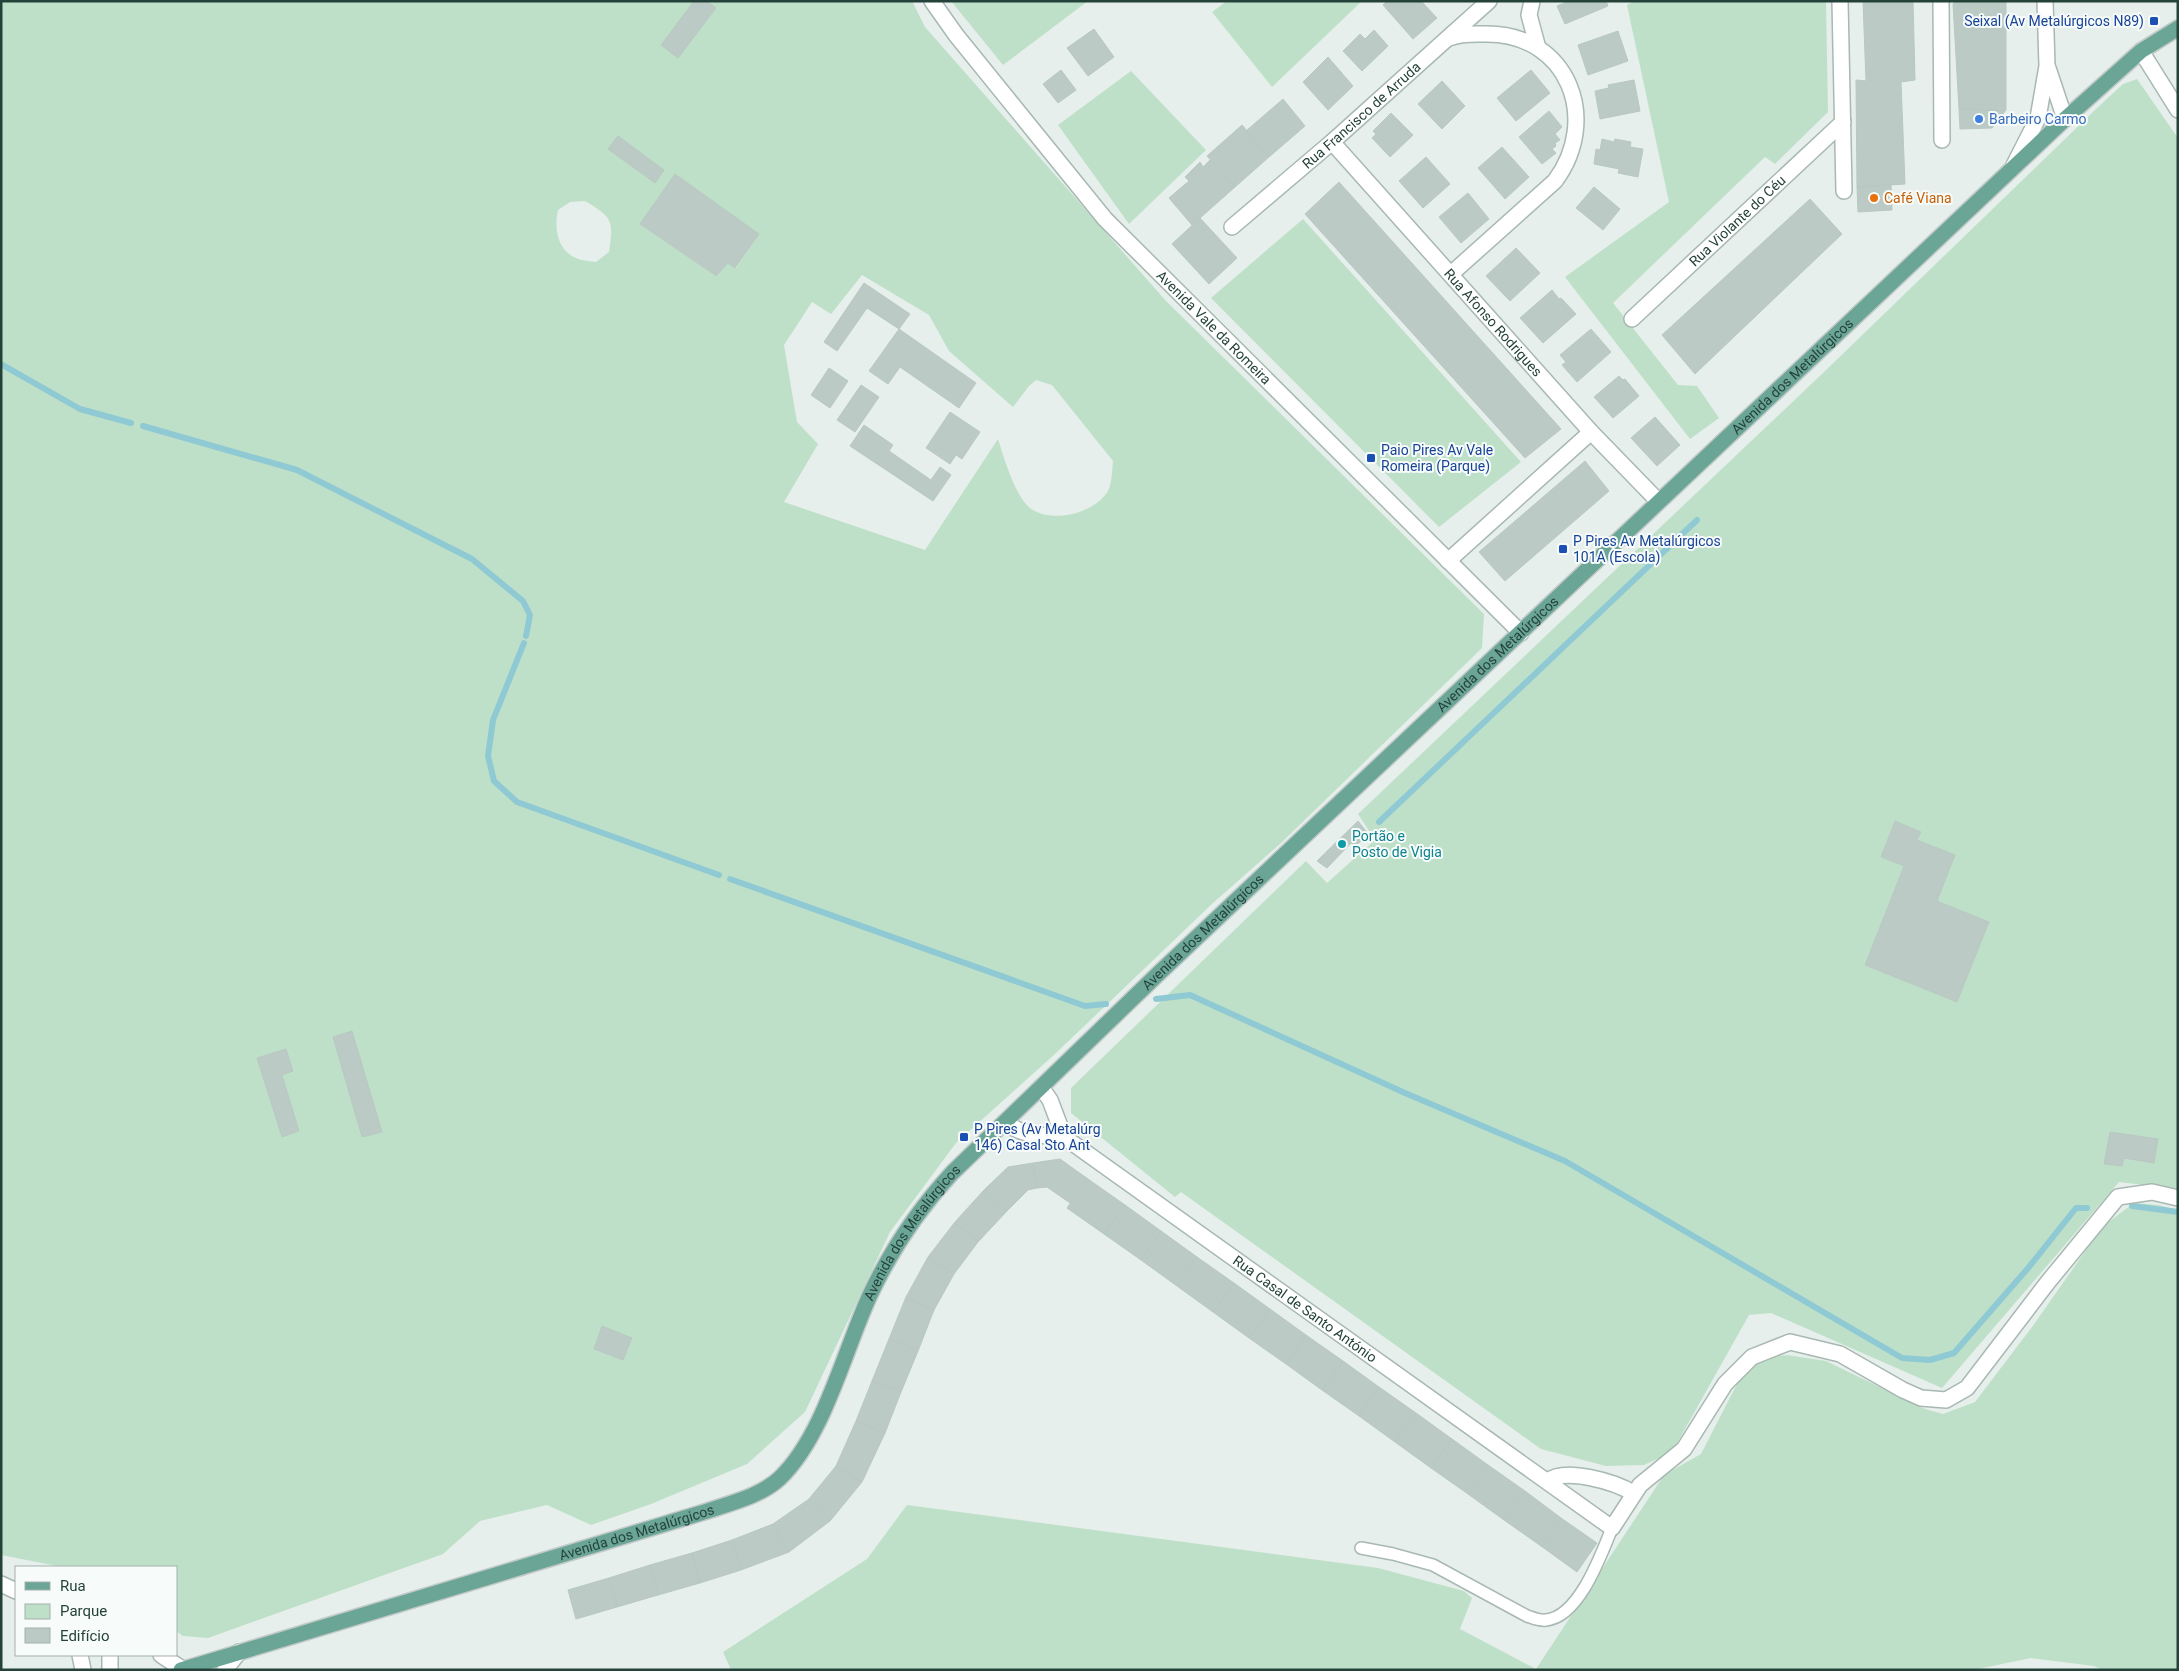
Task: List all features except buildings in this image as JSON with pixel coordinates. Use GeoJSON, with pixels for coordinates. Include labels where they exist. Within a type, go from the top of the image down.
{"type":"FeatureCollection","features":[{"type":"Feature","properties":{"kind":"main road","name":"Avenida dos Metalúrgicos"},"geometry":{"type":"LineString","coordinates":[[183,1670],[701,1513],[749,1496],[779,1479],[794,1463],[809,1440],[885,1264],[903,1234],[932,1195],[1041,1087],[2014,166],[2141,51],[2178,28]]}},
{"type":"Feature","properties":{"kind":"street","name":"Avenida Vale da Romeira"},"geometry":{"type":"LineString","coordinates":[[932,1],[956,35],[1105,218],[1521,633]]}},
{"type":"Feature","properties":{"kind":"street","name":"Rua Francisco de Arruda"},"geometry":{"type":"LineString","coordinates":[[1232,227],[1332,142],[1488,1]]}},
{"type":"Feature","properties":{"kind":"street"},"geometry":{"type":"LineString","coordinates":[[1532,1],[1529,15],[1538,48]]}},
{"type":"Feature","properties":{"kind":"street"},"geometry":{"type":"LineString","coordinates":[[1840,1],[1844,191]]}},
{"type":"Feature","properties":{"kind":"street"},"geometry":{"type":"LineString","coordinates":[[1941,1],[1942,140]]}},
{"type":"Feature","properties":{"kind":"street"},"geometry":{"type":"LineString","coordinates":[[2014,166],[2038,118],[2047,66],[2045,1]]}},
{"type":"Feature","properties":{"kind":"street"},"geometry":{"type":"LineString","coordinates":[[1449,38],[1458,34],[1500,34],[1522,40],[1538,48],[1563,71],[1572,89],[1577,113],[1572,150],[1563,170],[1555,181],[1451,274]]}},
{"type":"Feature","properties":{"kind":"street"},"geometry":{"type":"LineString","coordinates":[[2141,51],[2178,110]]}},
{"type":"Feature","properties":{"kind":"street"},"geometry":{"type":"LineString","coordinates":[[2047,66],[2065,119]]}},
{"type":"Feature","properties":{"kind":"street","name":"Rua Violante do Céu"},"geometry":{"type":"LineString","coordinates":[[1632,320],[1843,122]]}},
{"type":"Feature","properties":{"kind":"street","name":"Rua Afonso Rodrigues"},"geometry":{"type":"LineString","coordinates":[[1332,142],[1591,432],[1658,501]]}},
{"type":"Feature","properties":{"kind":"street"},"geometry":{"type":"LineString","coordinates":[[1448,561],[1591,432]]}},
{"type":"Feature","properties":{"kind":"street"},"geometry":{"type":"LineString","coordinates":[[1005,1122],[1015,1130],[1025,1134],[1064,1137],[1050,1100],[1041,1087]]}},
{"type":"Feature","properties":{"kind":"street","name":"Rua Casal de Santo António"},"geometry":{"type":"LineString","coordinates":[[1064,1137],[1612,1528]]}},
{"type":"Feature","properties":{"kind":"street"},"geometry":{"type":"LineString","coordinates":[[1612,1528],[1633,1493],[1684,1449],[1725,1384],[1752,1357],[1790,1342],[1840,1354],[1903,1390],[1921,1398],[1946,1400],[1967,1388],[2048,1282],[2118,1197],[2152,1192],[2178,1198]]}},
{"type":"Feature","properties":{"kind":"street"},"geometry":{"type":"LineString","coordinates":[[1548,1481],[1560,1474],[1575,1476],[1611,1482],[1633,1493]]}},
{"type":"Feature","properties":{"kind":"street"},"geometry":{"type":"LineString","coordinates":[[1,1584],[15,1591]]}},
{"type":"Feature","properties":{"kind":"street"},"geometry":{"type":"LineString","coordinates":[[225,1670],[239,1652]]}},
{"type":"Feature","properties":{"kind":"street"},"geometry":{"type":"LineString","coordinates":[[80,1656],[83,1670]]}},
{"type":"Feature","properties":{"kind":"street"},"geometry":{"type":"LineString","coordinates":[[110,1656],[110,1670]]}},
{"type":"Feature","properties":{"kind":"street"},"geometry":{"type":"LineString","coordinates":[[162,1656],[183,1670]]}},
{"type":"Feature","properties":{"kind":"lane"},"geometry":{"type":"LineString","coordinates":[[1361,1548],[1393,1554],[1433,1565],[1527,1616],[1536,1620],[1547,1620],[1562,1614],[1575,1602],[1597,1566],[1612,1528]]}},
{"type":"Feature","properties":{"kind":"green space"},"geometry":{"type":"Polygon","coordinates":[[[1,1],[912,1],[925,27],[1166,301],[1484,614],[1482,648],[1280,844],[1213,903],[1055,1054],[956,1143],[890,1232],[805,1412],[747,1464],[651,1504],[591,1525],[547,1505],[480,1521],[443,1554],[208,1638],[183,1636],[178,1632],[178,1566],[57,1566],[1,1555],[1,1]],[[585,201],[570,202],[558,210],[556,224],[558,238],[565,250],[576,258],[596,262],[609,252],[611,226],[609,220],[601,211],[585,201]],[[640,224],[715,276],[728,263],[736,268],[759,234],[640,224]],[[862,275],[831,314],[812,302],[784,345],[797,422],[818,444],[784,502],[925,550],[998,439],[1011,476],[1020,495],[1030,508],[1039,513],[1060,516],[1083,511],[1101,499],[1109,488],[1113,461],[1052,385],[1036,380],[1013,407],[949,351],[929,315],[862,275]]]}},
{"type":"Feature","properties":{"kind":"green space"},"geometry":{"type":"Polygon","coordinates":[[[951,1],[1088,1],[1003,65],[951,1]]]}},
{"type":"Feature","properties":{"kind":"green space"},"geometry":{"type":"Polygon","coordinates":[[[1227,1],[1362,1],[1272,87],[1212,12],[1227,1]]]}},
{"type":"Feature","properties":{"kind":"green space"},"geometry":{"type":"Polygon","coordinates":[[[1634,1],[1826,1],[1828,112],[1775,164],[1765,157],[1613,303],[1678,385],[1697,386],[1719,418],[1690,439],[1565,277],[1669,202],[1627,5],[1634,1]]]}},
{"type":"Feature","properties":{"kind":"green space"},"geometry":{"type":"Polygon","coordinates":[[[1131,71],[1206,150],[1129,224],[1058,125],[1131,71]]]}},
{"type":"Feature","properties":{"kind":"green space"},"geometry":{"type":"Polygon","coordinates":[[[2137,79],[2178,138],[2178,1189],[2119,1182],[1942,1388],[1771,1313],[1749,1315],[1672,1452],[1644,1465],[1606,1466],[1541,1449],[1181,1192],[1175,1197],[1071,1113],[1071,1088],[1306,861],[1327,883],[1375,840],[1358,814],[1824,372],[2123,84],[2137,79]],[[1895,821],[1881,857],[1904,866],[1865,965],[1957,1002],[1989,922],[1937,901],[1917,840],[1921,832],[1895,821]]]}},
{"type":"Feature","properties":{"kind":"green space"},"geometry":{"type":"Polygon","coordinates":[[[1303,219],[1521,462],[1439,527],[1211,298],[1303,219]]]}},
{"type":"Feature","properties":{"kind":"green space"},"geometry":{"type":"Polygon","coordinates":[[[2134,1203],[2159,1205],[2178,1210],[2178,1670],[2103,1670],[2094,1666],[2031,1658],[1973,1670],[731,1670],[723,1652],[867,1559],[907,1505],[1378,1568],[1464,1591],[1472,1598],[1460,1629],[1536,1669],[1664,1475],[1701,1454],[1740,1378],[1751,1368],[1768,1357],[1787,1355],[1826,1361],[1925,1409],[1943,1414],[1975,1402],[2032,1327],[2103,1226],[2134,1203]]]}},
{"type":"Feature","properties":{"kind":"waterway"},"geometry":{"type":"LineString","coordinates":[[1,364],[80,409],[131,423]]}},
{"type":"Feature","properties":{"kind":"waterway"},"geometry":{"type":"LineString","coordinates":[[143,426],[297,470],[472,559],[523,601],[530,615],[526,636]]}},
{"type":"Feature","properties":{"kind":"waterway"},"geometry":{"type":"LineString","coordinates":[[1379,822],[1697,520]]}},
{"type":"Feature","properties":{"kind":"waterway"},"geometry":{"type":"LineString","coordinates":[[524,643],[493,720],[488,756],[494,781],[517,802],[719,875]]}},
{"type":"Feature","properties":{"kind":"waterway"},"geometry":{"type":"LineString","coordinates":[[730,879],[1085,1006],[1106,1004]]}},
{"type":"Feature","properties":{"kind":"waterway"},"geometry":{"type":"LineString","coordinates":[[1156,999],[1190,995],[1405,1093],[1565,1161],[1902,1358],[1930,1360],[1954,1353],[2029,1267],[2076,1208],[2087,1208]]}},
{"type":"Feature","properties":{"kind":"waterway"},"geometry":{"type":"LineString","coordinates":[[2132,1206],[2178,1212]]}},
{"type":"Feature","properties":{"kind":"place","name":"Seixal (Av Metalúrgicos N89)"},"geometry":{"type":"Point","coordinates":[2154,21]}},
{"type":"Feature","properties":{"kind":"place","name":"Barbeiro Carmo"},"geometry":{"type":"Point","coordinates":[1979,119]}},
{"type":"Feature","properties":{"kind":"place","name":"Café Viana"},"geometry":{"type":"Point","coordinates":[1874,198]}},
{"type":"Feature","properties":{"kind":"place","name":"Paio Pires Av Vale Romeira (Parque)"},"geometry":{"type":"Point","coordinates":[1371,458]}},
{"type":"Feature","properties":{"kind":"place","name":"P Pires Av Metalúrgicos 101A (Escola)"},"geometry":{"type":"Point","coordinates":[1563,549]}},
{"type":"Feature","properties":{"kind":"place","name":"Portão e Posto de Vigia"},"geometry":{"type":"Point","coordinates":[1342,844]}},
{"type":"Feature","properties":{"kind":"place","name":"P Pires (Av Metalúrg 146) Casal Sto Ant"},"geometry":{"type":"Point","coordinates":[964,1137]}}]}
